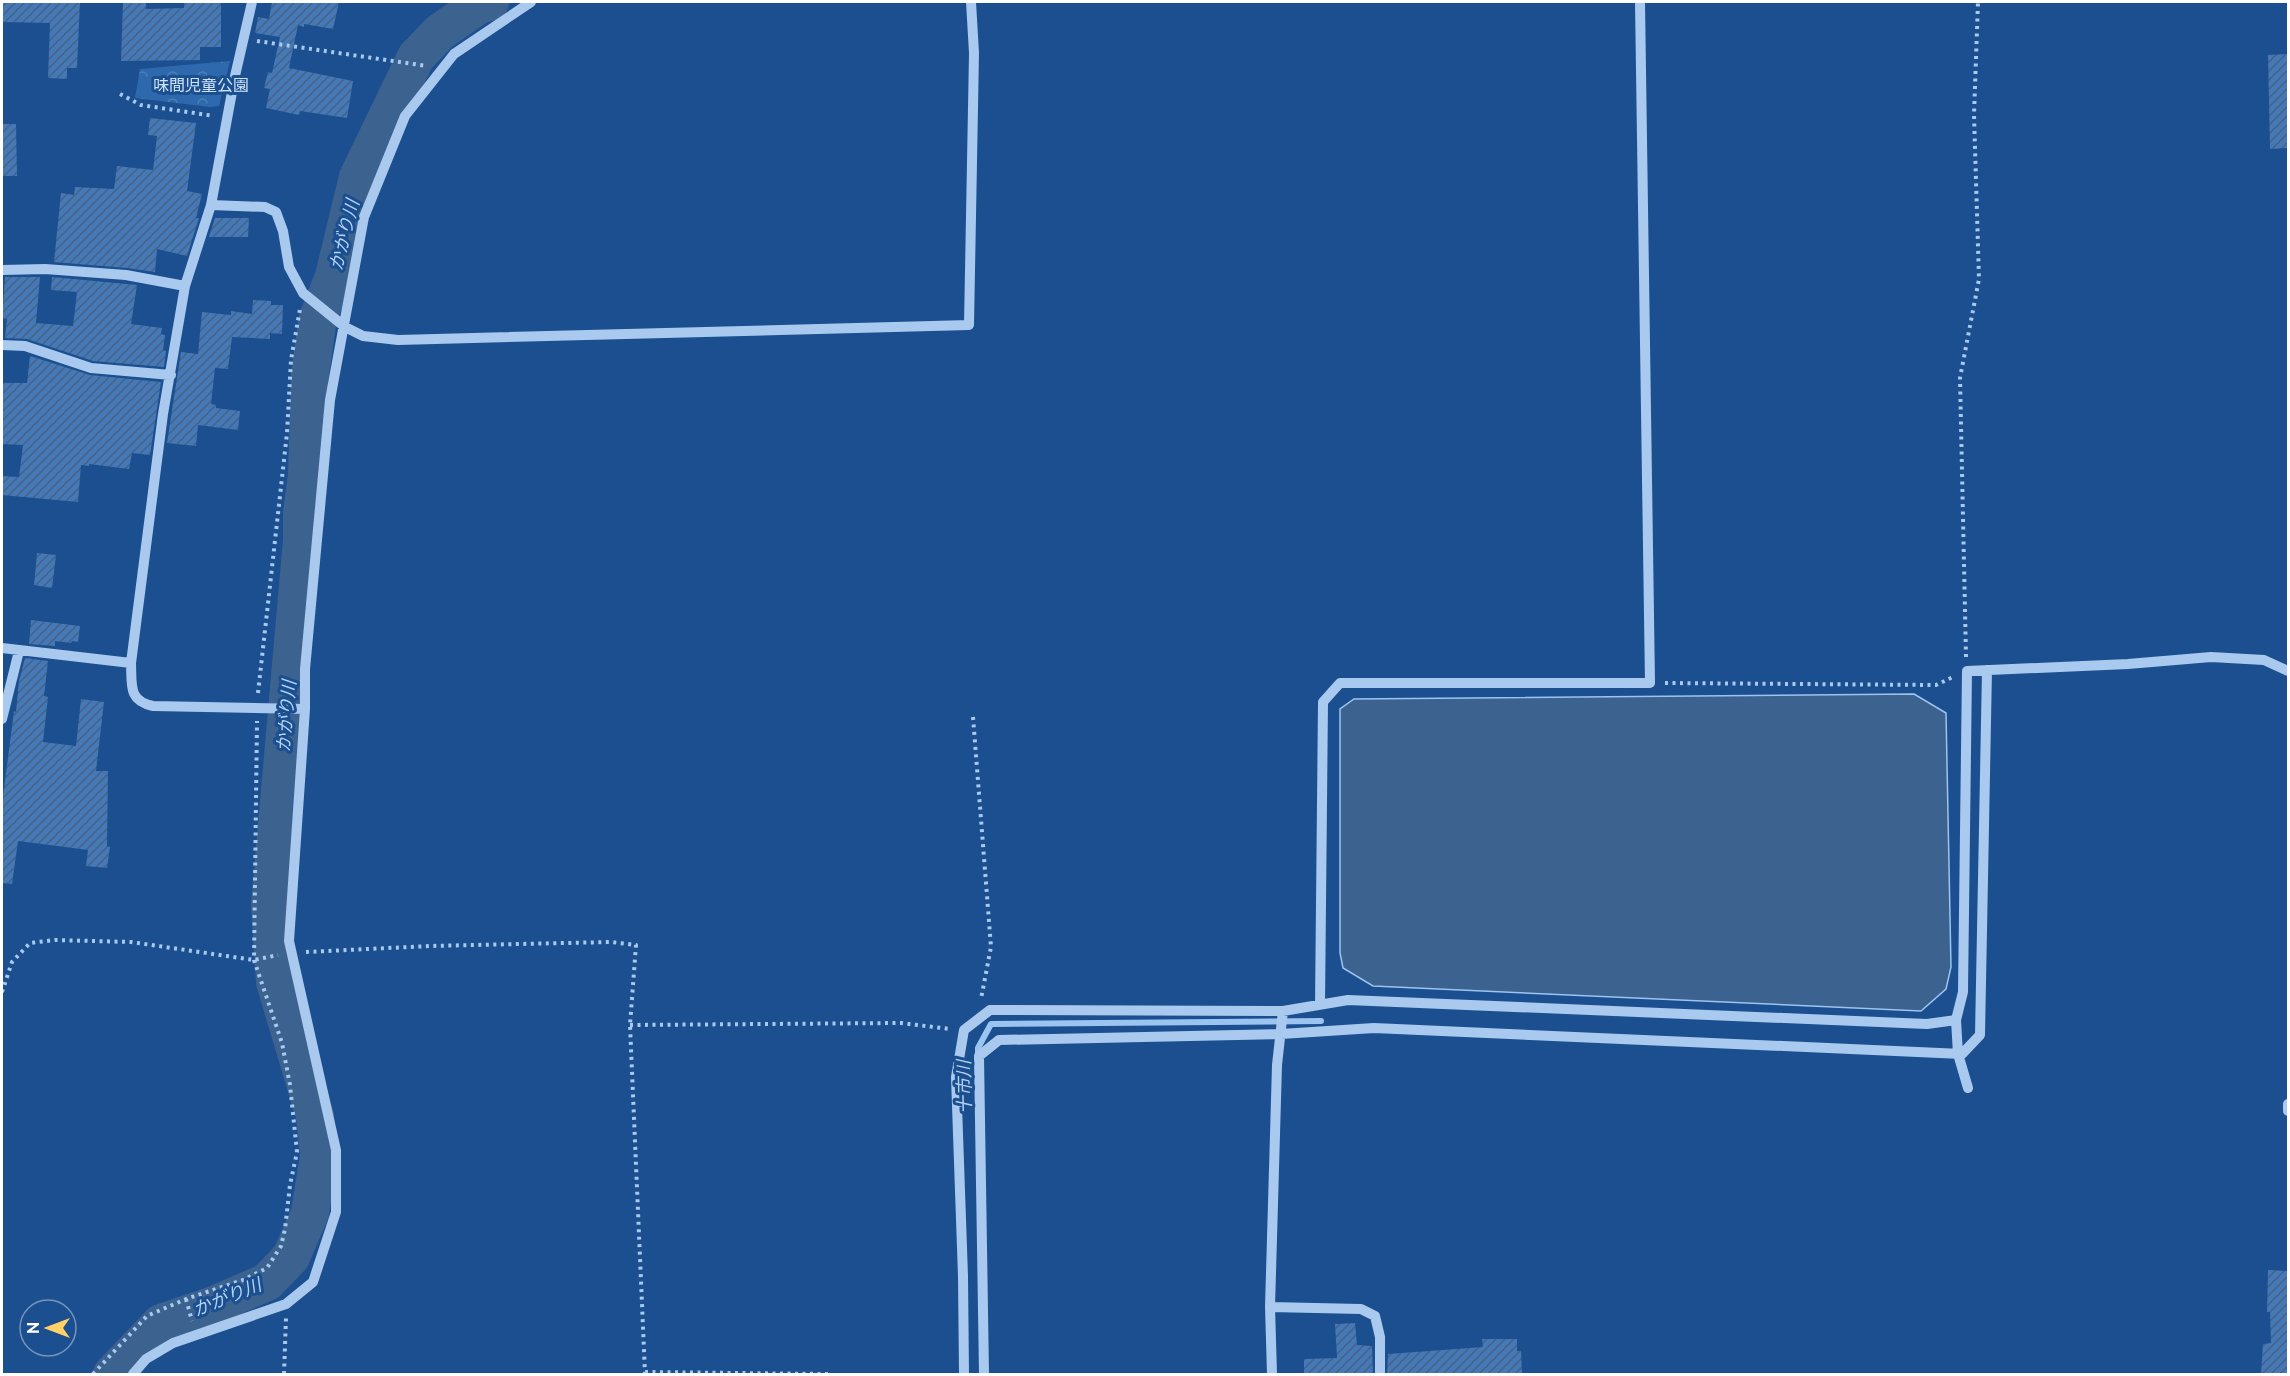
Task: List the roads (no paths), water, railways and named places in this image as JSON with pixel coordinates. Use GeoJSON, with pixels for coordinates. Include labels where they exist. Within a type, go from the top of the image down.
{"type":"FeatureCollection","features":[{"type":"Feature","properties":{"kind":"street"},"geometry":{"type":"LineString","coordinates":[[252,2],[211,205],[186,286],[163,414],[131,663],[133,693],[141,704],[153,706],[304,709]]}},
{"type":"Feature","properties":{"kind":"street"},"geometry":{"type":"LineString","coordinates":[[133,1374],[146,1359],[173,1343],[286,1304],[313,1282],[336,1212],[336,1150],[289,940],[305,669],[330,400],[364,217],[405,116],[454,54],[531,2]]}},
{"type":"Feature","properties":{"kind":"street"},"geometry":{"type":"LineString","coordinates":[[211,205],[265,207],[276,212],[283,231],[289,267],[303,292],[345,327],[363,336],[398,340],[969,326],[974,53],[971,2]]}},
{"type":"Feature","properties":{"kind":"street"},"geometry":{"type":"LineString","coordinates":[[1320,1005],[1323,702],[1340,683],[1650,683],[1640,2]]}},
{"type":"Feature","properties":{"kind":"street"},"geometry":{"type":"LineString","coordinates":[[2,270],[45,269],[126,275],[186,286]]}},
{"type":"Feature","properties":{"kind":"street"},"geometry":{"type":"LineString","coordinates":[[2,345],[25,346],[91,368],[171,375]]}},
{"type":"Feature","properties":{"kind":"street"},"geometry":{"type":"LineString","coordinates":[[2,648],[131,663]]}},
{"type":"Feature","properties":{"kind":"street"},"geometry":{"type":"LineString","coordinates":[[2,718],[19,651]]}},
{"type":"Feature","properties":{"kind":"street"},"geometry":{"type":"LineString","coordinates":[[1968,1088],[1958,1054],[1956,1020],[1963,992],[1967,671],[2128,664],[2211,657],[2264,660],[2289,671]]}},
{"type":"Feature","properties":{"kind":"street"},"geometry":{"type":"LineString","coordinates":[[984,1374],[979,1056],[999,1040],[1281,1034],[1374,1028],[1962,1054],[1980,1035],[1987,670]]}},
{"type":"Feature","properties":{"kind":"street"},"geometry":{"type":"LineString","coordinates":[[964,1374],[956,1077],[964,1030],[990,1010],[1283,1011],[1348,1000],[1927,1024],[1956,1020]]}},
{"type":"Feature","properties":{"kind":"street"},"geometry":{"type":"LineString","coordinates":[[1272,1374],[1270,1307],[1277,1065],[1283,1011]]}},
{"type":"Feature","properties":{"kind":"street"},"geometry":{"type":"LineString","coordinates":[[1270,1307],[1361,1309],[1375,1316],[1380,1337],[1380,1374]]}},
{"type":"Feature","properties":{"kind":"waterway","name":"かがり川"},"geometry":{"type":"LineString","coordinates":[[112,1374],[161,1323],[214,1305],[267,1282],[291,1257],[310,1213],[319,1155],[315,1116],[275,982],[270,904],[307,474],[310,374],[318,318],[334,276],[358,177],[416,57],[440,32],[479,5],[490,2]]}},
{"type":"Feature","properties":{"kind":"waterway","name":"十市川"},"geometry":{"type":"LineString","coordinates":[[978,1056],[978,1048],[991,1024],[1321,1021]]}},
{"type":"Feature","properties":{"kind":"park label","name":"味間児童公園"},"geometry":{"type":"Point","coordinates":[201,85]}}]}
